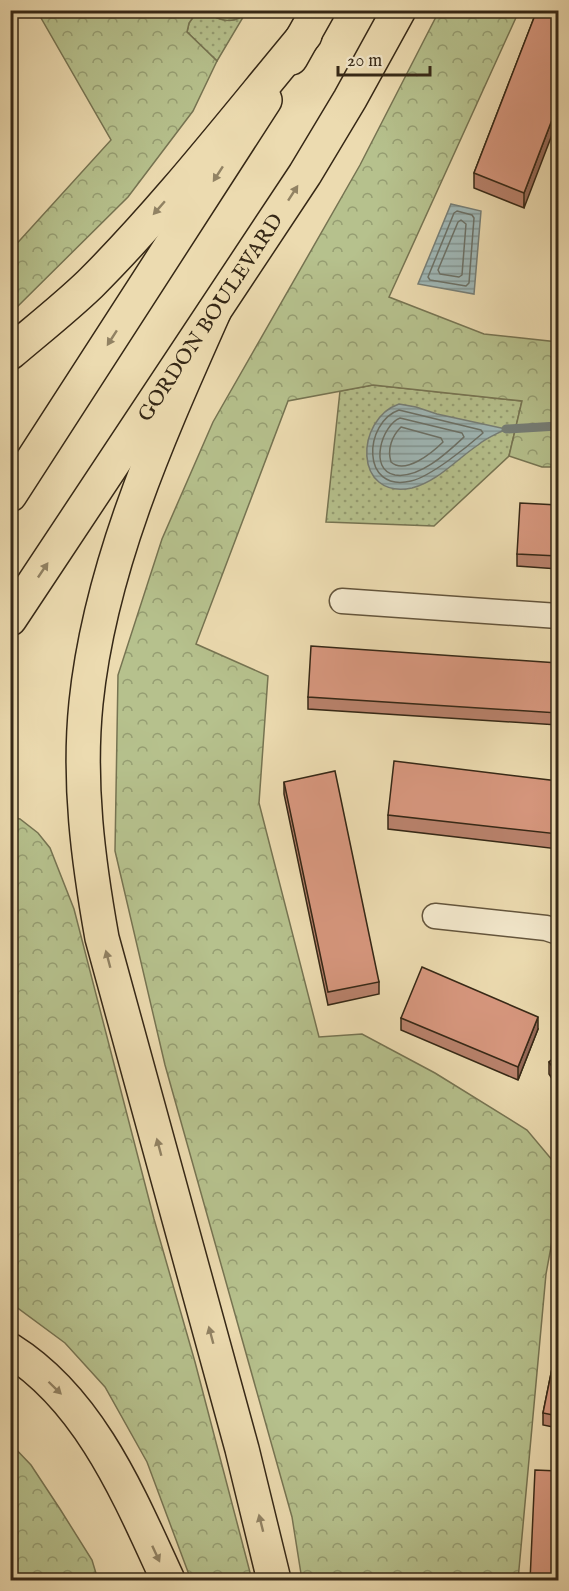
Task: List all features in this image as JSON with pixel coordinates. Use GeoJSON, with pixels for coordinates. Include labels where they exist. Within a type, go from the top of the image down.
{"type":"FeatureCollection","features":[{"type":"Feature","properties":{"kind":"main road","name":"GORDON BOULEVARD"},"geometry":{"type":"LineString","coordinates":[[10,619],[315,158],[399,10]]}},
{"type":"Feature","properties":{"kind":"main road"},"geometry":{"type":"LineString","coordinates":[[10,353],[60,311],[115,258],[192,170],[311,23]]}},
{"type":"Feature","properties":{"kind":"main road"},"geometry":{"type":"LineString","coordinates":[[10,495],[240,141],[311,23]]}},
{"type":"Feature","properties":{"kind":"main road"},"geometry":{"type":"LineString","coordinates":[[214,312],[168,416],[128,523],[102,609],[91,661],[86,705],[83,778],[89,866],[102,938],[242,1449],[274,1581]]}},
{"type":"Feature","properties":{"kind":"main road"},"geometry":{"type":"LineString","coordinates":[[10,1350],[57,1390],[93,1435],[135,1508],[168,1581]]}},
{"type":"Feature","properties":{"kind":"street"},"geometry":{"type":"LineString","coordinates":[[342,601],[558,616]]}},
{"type":"Feature","properties":{"kind":"street"},"geometry":{"type":"LineString","coordinates":[[435,916],[546,928],[558,932]]}},
{"type":"Feature","properties":{"kind":"green space"},"geometry":{"type":"Polygon","coordinates":[[[37,11],[206,11],[196,13],[189,23],[187,32],[217,61],[193,111],[128,197],[11,313],[11,250],[111,140],[37,11]]]}},
{"type":"Feature","properties":{"kind":"green space"},"geometry":{"type":"Polygon","coordinates":[[[206,11],[224,20],[245,14],[217,61],[187,32],[189,23],[196,13],[206,11]]]}},
{"type":"Feature","properties":{"kind":"green space"},"geometry":{"type":"Polygon","coordinates":[[[206,11],[247,11],[238,19],[227,20],[206,11]]]}},
{"type":"Feature","properties":{"kind":"green space"},"geometry":{"type":"Polygon","coordinates":[[[439,11],[519,11],[389,297],[484,334],[558,342],[558,467],[542,467],[509,456],[522,401],[373,385],[288,401],[196,644],[268,676],[259,803],[319,1037],[362,1034],[435,1073],[527,1130],[558,1167],[558,1209],[546,1274],[518,1580],[302,1580],[292,1517],[165,1065],[115,851],[118,675],[162,539],[213,422],[360,165],[439,11]]]}},
{"type":"Feature","properties":{"kind":"green space"},"geometry":{"type":"Polygon","coordinates":[[[373,385],[522,401],[509,456],[434,526],[326,522],[340,391],[373,385]]]}},
{"type":"Feature","properties":{"kind":"green space"},"geometry":{"type":"Polygon","coordinates":[[[11,817],[20,819],[38,833],[50,848],[74,909],[154,1219],[195,1362],[252,1580],[191,1580],[147,1462],[105,1387],[65,1343],[11,1303],[11,817]]]}},
{"type":"Feature","properties":{"kind":"green space"},"geometry":{"type":"Polygon","coordinates":[[[11,1444],[31,1465],[60,1509],[92,1560],[98,1580],[11,1580],[11,1444]]]}},
{"type":"Feature","properties":{"kind":"water"},"geometry":{"type":"Polygon","coordinates":[[[451,204],[481,211],[474,294],[418,284],[451,204]]]}},
{"type":"Feature","properties":{"kind":"water"},"geometry":{"type":"Polygon","coordinates":[[[399,404],[506,429],[488,438],[430,481],[412,488],[393,488],[379,482],[370,471],[367,456],[368,440],[374,425],[385,412],[399,404]]]}},
{"type":"Feature","properties":{"kind":"building"},"geometry":{"type":"Polygon","coordinates":[[[537,10],[558,10],[558,104],[524,193],[474,173],[537,10]]]}},
{"type":"Feature","properties":{"kind":"building"},"geometry":{"type":"Polygon","coordinates":[[[520,503],[558,505],[558,556],[517,554],[520,503]]]}},
{"type":"Feature","properties":{"kind":"building"},"geometry":{"type":"Polygon","coordinates":[[[311,646],[558,663],[558,713],[308,697],[311,646]]]}},
{"type":"Feature","properties":{"kind":"building"},"geometry":{"type":"Polygon","coordinates":[[[394,761],[558,781],[558,834],[388,815],[394,761]]]}},
{"type":"Feature","properties":{"kind":"building"},"geometry":{"type":"Polygon","coordinates":[[[335,771],[379,982],[328,992],[284,782],[335,771]]]}},
{"type":"Feature","properties":{"kind":"building"},"geometry":{"type":"Polygon","coordinates":[[[422,967],[538,1017],[518,1067],[401,1018],[422,967]]]}},
{"type":"Feature","properties":{"kind":"building"},"geometry":{"type":"Polygon","coordinates":[[[558,1055],[558,1076],[549,1062],[558,1055]]]}},
{"type":"Feature","properties":{"kind":"building"},"geometry":{"type":"Polygon","coordinates":[[[558,1339],[558,1416],[543,1413],[558,1339]]]}},
{"type":"Feature","properties":{"kind":"building"},"geometry":{"type":"Polygon","coordinates":[[[535,1470],[558,1471],[558,1581],[530,1581],[535,1470]]]}},
{"type":"Feature","properties":{"kind":"waterway"},"geometry":{"type":"LineString","coordinates":[[506,429],[558,426]]}}]}
